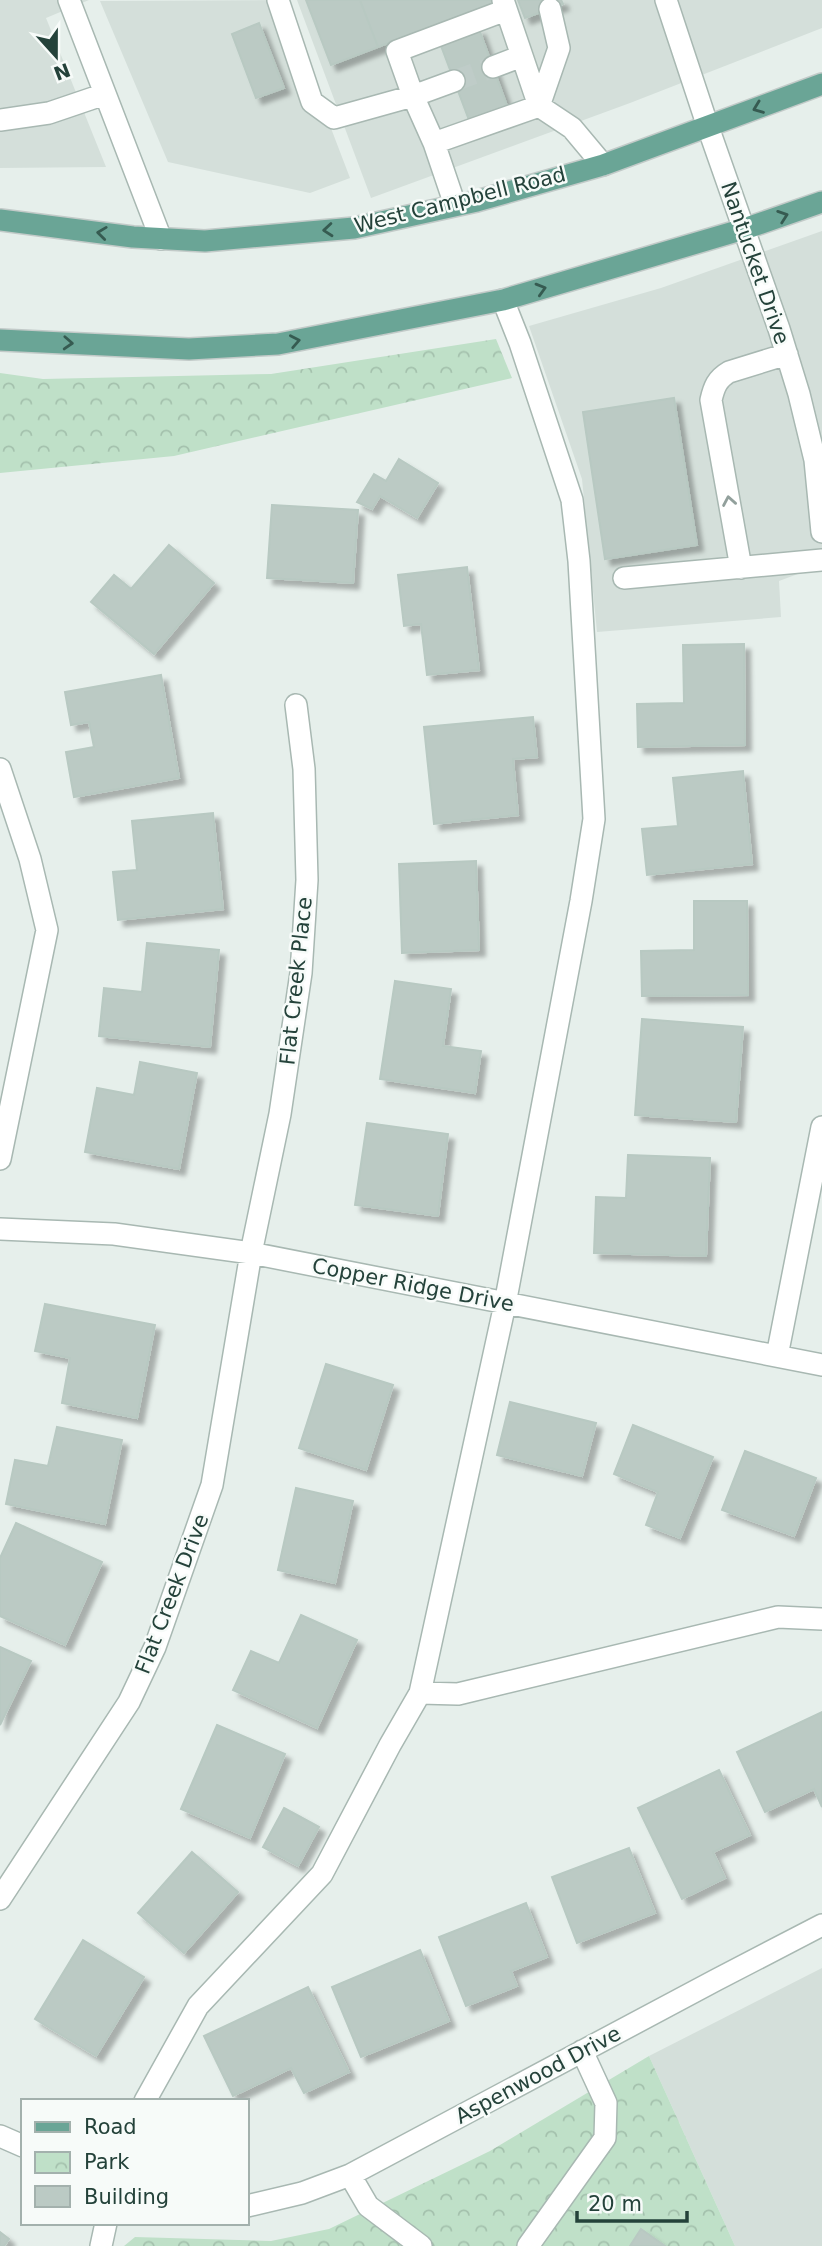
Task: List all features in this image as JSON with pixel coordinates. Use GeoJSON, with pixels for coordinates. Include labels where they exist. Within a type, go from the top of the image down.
{"type":"FeatureCollection","features":[{"type":"Feature","properties":{"kind":"main road","name":"West Campbell Road"},"geometry":{"type":"LineString","coordinates":[[0,220],[133,237],[205,240],[354,228],[455,205],[603,165],[822,84]]}},
{"type":"Feature","properties":{"kind":"main road"},"geometry":{"type":"LineString","coordinates":[[0,340],[189,349],[278,344],[503,300],[744,229],[822,202]]}},
{"type":"Feature","properties":{"kind":"street"},"geometry":{"type":"LineString","coordinates":[[69,0],[161,239]]}},
{"type":"Feature","properties":{"kind":"street"},"geometry":{"type":"LineString","coordinates":[[278,0],[312,102],[334,118],[413,96],[454,81]]}},
{"type":"Feature","properties":{"kind":"street","name":"Nantucket Drive"},"geometry":{"type":"LineString","coordinates":[[666,0],[787,354],[815,460],[822,532]]}},
{"type":"Feature","properties":{"kind":"street"},"geometry":{"type":"LineString","coordinates":[[455,205],[434,143],[397,51],[504,5],[539,106],[572,128],[603,165]]}},
{"type":"Feature","properties":{"kind":"street"},"geometry":{"type":"LineString","coordinates":[[539,106],[559,48],[550,9]]}},
{"type":"Feature","properties":{"kind":"street"},"geometry":{"type":"LineString","coordinates":[[493,67],[522,56]]}},
{"type":"Feature","properties":{"kind":"street"},"geometry":{"type":"LineString","coordinates":[[0,120],[49,113],[105,94]]}},
{"type":"Feature","properties":{"kind":"street"},"geometry":{"type":"LineString","coordinates":[[434,143],[539,106]]}},
{"type":"Feature","properties":{"kind":"street"},"geometry":{"type":"LineString","coordinates":[[146,2099],[198,2006],[322,1874],[420,1693],[505,1304],[594,819],[579,561],[572,500],[503,300]]}},
{"type":"Feature","properties":{"kind":"street"},"geometry":{"type":"LineString","coordinates":[[741,568],[711,400],[714,387],[721,377],[787,354]]}},
{"type":"Feature","properties":{"kind":"street"},"geometry":{"type":"LineString","coordinates":[[624,578],[822,560]]}},
{"type":"Feature","properties":{"kind":"street","name":"Flat Creek Place"},"geometry":{"type":"LineString","coordinates":[[251,1253],[280,1114],[301,973],[307,880],[304,769],[296,705]]}},
{"type":"Feature","properties":{"kind":"street"},"geometry":{"type":"LineString","coordinates":[[0,769],[30,859],[47,930],[0,1159]]}},
{"type":"Feature","properties":{"kind":"street"},"geometry":{"type":"LineString","coordinates":[[777,1356],[822,1127]]}},
{"type":"Feature","properties":{"kind":"street","name":"Copper Ridge Drive"},"geometry":{"type":"LineString","coordinates":[[0,1229],[114,1234],[251,1253],[822,1365]]}},
{"type":"Feature","properties":{"kind":"street","name":"Flat Creek Drive"},"geometry":{"type":"LineString","coordinates":[[0,1899],[129,1702],[155,1647],[212,1485],[251,1253]]}},
{"type":"Feature","properties":{"kind":"street"},"geometry":{"type":"LineString","coordinates":[[420,1693],[458,1694],[778,1617],[822,1619]]}},
{"type":"Feature","properties":{"kind":"street","name":"Aspenwood Drive"},"geometry":{"type":"LineString","coordinates":[[248,2206],[302,2193],[350,2175],[822,1925]]}},
{"type":"Feature","properties":{"kind":"street"},"geometry":{"type":"LineString","coordinates":[[528,2246],[605,2138],[606,2103],[582,2051]]}},
{"type":"Feature","properties":{"kind":"street"},"geometry":{"type":"LineString","coordinates":[[0,2136],[21,2145]]}},
{"type":"Feature","properties":{"kind":"street"},"geometry":{"type":"LineString","coordinates":[[350,2175],[368,2206],[421,2246]]}},
{"type":"Feature","properties":{"kind":"street"},"geometry":{"type":"LineString","coordinates":[[101,2246],[106,2225]]}},
{"type":"Feature","properties":{"kind":"shaded area"},"geometry":{"type":"Polygon","coordinates":[[[0,0],[89,0],[46,18],[106,167],[0,168],[0,0]]]}},
{"type":"Feature","properties":{"kind":"shaded area"},"geometry":{"type":"Polygon","coordinates":[[[282,0],[350,178],[310,193],[168,162],[100,1],[282,0]]]}},
{"type":"Feature","properties":{"kind":"shaded area"},"geometry":{"type":"Polygon","coordinates":[[[297,0],[822,0],[822,28],[630,103],[371,198],[297,0]]]}},
{"type":"Feature","properties":{"kind":"shaded area"},"geometry":{"type":"Polygon","coordinates":[[[822,231],[822,565],[779,581],[781,617],[597,632],[582,479],[529,326],[661,288],[822,231]]]}},
{"type":"Feature","properties":{"kind":"shaded area"},"geometry":{"type":"Polygon","coordinates":[[[822,1968],[822,2246],[735,2246],[649,2056],[822,1968]]]}},
{"type":"Feature","properties":{"kind":"green space"},"geometry":{"type":"Polygon","coordinates":[[[496,339],[512,378],[174,456],[0,473],[0,373],[43,379],[271,374],[496,339]]]}},
{"type":"Feature","properties":{"kind":"green space"},"geometry":{"type":"Polygon","coordinates":[[[649,2056],[735,2246],[124,2246],[135,2237],[271,2241],[329,2229],[490,2151],[649,2056]]]}},
{"type":"Feature","properties":{"kind":"building"},"geometry":{"type":"Polygon","coordinates":[[[306,0],[360,0],[378,47],[331,65],[306,0]]]}},
{"type":"Feature","properties":{"kind":"building"},"geometry":{"type":"Polygon","coordinates":[[[360,0],[493,0],[494,3],[378,47],[360,0]]]}},
{"type":"Feature","properties":{"kind":"building"},"geometry":{"type":"Polygon","coordinates":[[[518,0],[561,0],[563,4],[525,18],[518,0]]]}},
{"type":"Feature","properties":{"kind":"building"},"geometry":{"type":"Polygon","coordinates":[[[259,23],[284,88],[256,98],[232,34],[259,23]]]}},
{"type":"Feature","properties":{"kind":"building"},"geometry":{"type":"Polygon","coordinates":[[[479,29],[507,106],[469,120],[440,43],[479,29]]]}},
{"type":"Feature","properties":{"kind":"building"},"geometry":{"type":"Polygon","coordinates":[[[674,398],[697,545],[605,559],[583,412],[674,398]]]}},
{"type":"Feature","properties":{"kind":"building"},"geometry":{"type":"Polygon","coordinates":[[[399,459],[438,483],[417,518],[380,496],[372,509],[357,502],[374,474],[386,481],[399,459]]]}},
{"type":"Feature","properties":{"kind":"building"},"geometry":{"type":"Polygon","coordinates":[[[272,505],[358,510],[353,583],[267,578],[272,505]]]}},
{"type":"Feature","properties":{"kind":"building"},"geometry":{"type":"Polygon","coordinates":[[[169,545],[214,583],[154,654],[91,602],[114,575],[131,589],[169,545]]]}},
{"type":"Feature","properties":{"kind":"building"},"geometry":{"type":"Polygon","coordinates":[[[467,567],[479,670],[427,675],[421,624],[404,626],[398,575],[467,567]]]}},
{"type":"Feature","properties":{"kind":"building"},"geometry":{"type":"Polygon","coordinates":[[[744,644],[745,745],[638,747],[637,704],[684,703],[683,645],[744,644]]]}},
{"type":"Feature","properties":{"kind":"building"},"geometry":{"type":"Polygon","coordinates":[[[161,675],[179,778],[74,797],[66,752],[94,747],[89,722],[71,725],[65,692],[161,675]]]}},
{"type":"Feature","properties":{"kind":"building"},"geometry":{"type":"Polygon","coordinates":[[[533,717],[537,757],[513,759],[518,815],[434,824],[424,727],[533,717]]]}},
{"type":"Feature","properties":{"kind":"building"},"geometry":{"type":"Polygon","coordinates":[[[743,771],[752,864],[647,875],[642,829],[678,826],[673,778],[743,771]]]}},
{"type":"Feature","properties":{"kind":"building"},"geometry":{"type":"Polygon","coordinates":[[[213,813],[223,909],[118,920],[113,872],[137,870],[132,821],[213,813]]]}},
{"type":"Feature","properties":{"kind":"building"},"geometry":{"type":"Polygon","coordinates":[[[476,861],[479,950],[402,953],[399,864],[476,861]]]}},
{"type":"Feature","properties":{"kind":"building"},"geometry":{"type":"Polygon","coordinates":[[[694,901],[747,901],[748,995],[642,996],[641,951],[694,950],[694,901]]]}},
{"type":"Feature","properties":{"kind":"building"},"geometry":{"type":"Polygon","coordinates":[[[147,943],[219,950],[210,1047],[99,1036],[104,988],[142,992],[147,943]]]}},
{"type":"Feature","properties":{"kind":"building"},"geometry":{"type":"Polygon","coordinates":[[[395,981],[451,989],[443,1046],[481,1051],[475,1093],[380,1079],[395,981]]]}},
{"type":"Feature","properties":{"kind":"building"},"geometry":{"type":"Polygon","coordinates":[[[642,1019],[743,1027],[736,1122],[635,1115],[642,1019]]]}},
{"type":"Feature","properties":{"kind":"building"},"geometry":{"type":"Polygon","coordinates":[[[140,1062],[197,1073],[179,1169],[85,1152],[97,1088],[134,1095],[140,1062]]]}},
{"type":"Feature","properties":{"kind":"building"},"geometry":{"type":"Polygon","coordinates":[[[367,1123],[448,1134],[438,1216],[355,1205],[367,1123]]]}},
{"type":"Feature","properties":{"kind":"building"},"geometry":{"type":"Polygon","coordinates":[[[628,1155],[710,1158],[706,1256],[594,1253],[596,1197],[626,1198],[628,1155]]]}},
{"type":"Feature","properties":{"kind":"building"},"geometry":{"type":"Polygon","coordinates":[[[45,1304],[155,1325],[137,1418],[62,1403],[70,1358],[35,1351],[45,1304]]]}},
{"type":"Feature","properties":{"kind":"building"},"geometry":{"type":"Polygon","coordinates":[[[326,1364],[393,1385],[366,1470],[299,1448],[326,1364]]]}},
{"type":"Feature","properties":{"kind":"building"},"geometry":{"type":"Polygon","coordinates":[[[510,1402],[596,1423],[582,1476],[497,1455],[510,1402]]]}},
{"type":"Feature","properties":{"kind":"building"},"geometry":{"type":"Polygon","coordinates":[[[633,1425],[713,1457],[680,1538],[646,1525],[658,1492],[614,1474],[633,1425]]]}},
{"type":"Feature","properties":{"kind":"building"},"geometry":{"type":"Polygon","coordinates":[[[57,1427],[122,1440],[105,1524],[6,1504],[15,1460],[48,1466],[57,1427]]]}},
{"type":"Feature","properties":{"kind":"building"},"geometry":{"type":"Polygon","coordinates":[[[745,1451],[816,1478],[794,1536],[722,1510],[745,1451]]]}},
{"type":"Feature","properties":{"kind":"building"},"geometry":{"type":"Polygon","coordinates":[[[296,1488],[353,1501],[335,1583],[278,1570],[296,1488]]]}},
{"type":"Feature","properties":{"kind":"building"},"geometry":{"type":"Polygon","coordinates":[[[16,1523],[102,1562],[65,1645],[0,1616],[0,1558],[16,1523]]]}},
{"type":"Feature","properties":{"kind":"building"},"geometry":{"type":"Polygon","coordinates":[[[301,1615],[357,1640],[317,1728],[233,1690],[251,1651],[279,1663],[301,1615]]]}},
{"type":"Feature","properties":{"kind":"building"},"geometry":{"type":"Polygon","coordinates":[[[0,1647],[31,1661],[0,1725],[0,1647]]]}},
{"type":"Feature","properties":{"kind":"building"},"geometry":{"type":"Polygon","coordinates":[[[822,1712],[822,1807],[814,1789],[765,1812],[737,1752],[822,1712]]]}},
{"type":"Feature","properties":{"kind":"building"},"geometry":{"type":"Polygon","coordinates":[[[217,1725],[285,1754],[250,1838],[181,1809],[217,1725]]]}},
{"type":"Feature","properties":{"kind":"building"},"geometry":{"type":"Polygon","coordinates":[[[719,1770],[750,1835],[713,1852],[725,1878],[682,1899],[638,1808],[719,1770]]]}},
{"type":"Feature","properties":{"kind":"building"},"geometry":{"type":"Polygon","coordinates":[[[284,1808],[319,1827],[298,1866],[263,1847],[284,1808]]]}},
{"type":"Feature","properties":{"kind":"building"},"geometry":{"type":"Polygon","coordinates":[[[629,1848],[655,1913],[577,1943],[552,1877],[629,1848]]]}},
{"type":"Feature","properties":{"kind":"building"},"geometry":{"type":"Polygon","coordinates":[[[192,1852],[238,1892],[184,1953],[138,1913],[192,1852]]]}},
{"type":"Feature","properties":{"kind":"building"},"geometry":{"type":"Polygon","coordinates":[[[526,1903],[547,1957],[511,1971],[517,1986],[466,2006],[439,1937],[526,1903]]]}},
{"type":"Feature","properties":{"kind":"building"},"geometry":{"type":"Polygon","coordinates":[[[83,1940],[144,1977],[96,2056],[35,2019],[83,1940]]]}},
{"type":"Feature","properties":{"kind":"building"},"geometry":{"type":"Polygon","coordinates":[[[420,1950],[449,2021],[361,2057],[332,1987],[420,1950]]]}},
{"type":"Feature","properties":{"kind":"building"},"geometry":{"type":"Polygon","coordinates":[[[308,1987],[349,2072],[304,2093],[291,2068],[233,2096],[204,2036],[308,1987]]]}},
{"type":"Feature","properties":{"kind":"building"},"geometry":{"type":"Polygon","coordinates":[[[641,2229],[665,2246],[630,2246],[641,2229]]]}},
{"type":"Feature","properties":{"kind":"building"},"geometry":{"type":"Polygon","coordinates":[[[0,2232],[9,2239],[4,2246],[0,2246],[0,2232]]]}},
{"type":"Feature","properties":{"kind":"tunnel"},"geometry":{"type":"LineString","coordinates":[[454,81],[493,67]]}}]}
